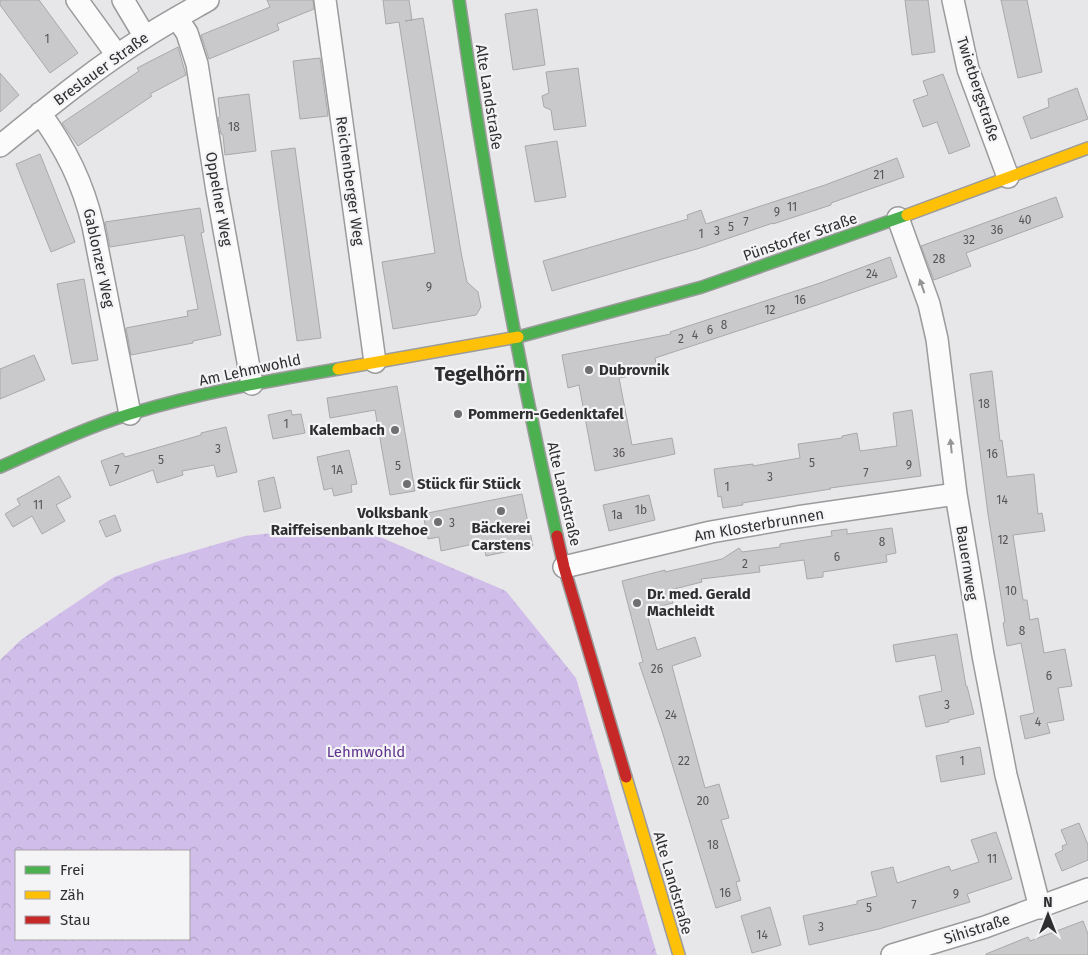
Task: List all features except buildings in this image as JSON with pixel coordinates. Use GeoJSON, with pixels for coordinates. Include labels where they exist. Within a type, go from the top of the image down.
{"type":"FeatureCollection","features":[{"type":"Feature","properties":{"kind":"street"},"geometry":{"type":"LineString","coordinates":[[77,0],[117,56]]}},
{"type":"Feature","properties":{"kind":"street"},"geometry":{"type":"LineString","coordinates":[[123,0],[145,36]]}},
{"type":"Feature","properties":{"kind":"street","name":"Breslauer Straße"},"geometry":{"type":"LineString","coordinates":[[0,146],[40,113],[145,36],[208,0]]}},
{"type":"Feature","properties":{"kind":"street","name":"Reichenberger Weg"},"geometry":{"type":"LineString","coordinates":[[325,0],[375,362]]}},
{"type":"Feature","properties":{"kind":"street","name":"Alte Landstraße"},"geometry":{"type":"LineString","coordinates":[[460,0],[479,136],[516,338],[543,475],[564,567],[679,955]]}},
{"type":"Feature","properties":{"kind":"street","name":"Twietbergstraße"},"geometry":{"type":"LineString","coordinates":[[953,0],[968,68],[1008,178]]}},
{"type":"Feature","properties":{"kind":"street","name":"Oppelner Weg"},"geometry":{"type":"LineString","coordinates":[[177,18],[187,33],[197,64],[217,191],[252,384]]}},
{"type":"Feature","properties":{"kind":"street","name":"Gablonzer Weg"},"geometry":{"type":"LineString","coordinates":[[40,113],[68,156],[87,202],[94,226],[130,414]]}},
{"type":"Feature","properties":{"kind":"street","name":"Pünstorfer Straße"},"geometry":{"type":"LineString","coordinates":[[516,338],[702,287],[1088,148]]}},
{"type":"Feature","properties":{"kind":"street","name":"Bauernweg"},"geometry":{"type":"LineString","coordinates":[[898,218],[928,304],[937,339],[956,494],[970,582],[1006,775],[1040,908]]}},
{"type":"Feature","properties":{"kind":"street","name":"Am Lehmwohld"},"geometry":{"type":"LineString","coordinates":[[0,467],[76,433],[130,414],[252,384],[516,338]]}},
{"type":"Feature","properties":{"kind":"street","name":"Am Klosterbrunnen"},"geometry":{"type":"LineString","coordinates":[[564,567],[729,529],[956,494]]}},
{"type":"Feature","properties":{"kind":"street","name":"Sihistraße"},"geometry":{"type":"LineString","coordinates":[[892,955],[985,927],[1088,889]]}},
{"type":"Feature","properties":{"kind":"green space","name":"Lehmwohld"},"geometry":{"type":"Polygon","coordinates":[[[352,525],[506,591],[576,678],[657,955],[0,955],[0,660],[22,639],[114,577],[159,561],[245,536],[352,525]]]}},
{"type":"Feature","properties":{"kind":"traffic: fast"},"geometry":{"type":"LineString","coordinates":[[459,0],[503,269],[528,403],[557,536]]}},
{"type":"Feature","properties":{"kind":"traffic: fast"},"geometry":{"type":"LineString","coordinates":[[518,337],[702,287],[907,215]]}},
{"type":"Feature","properties":{"kind":"traffic: fast"},"geometry":{"type":"LineString","coordinates":[[0,467],[64,439],[130,414],[233,388],[338,369]]}},
{"type":"Feature","properties":{"kind":"traffic: slow"},"geometry":{"type":"LineString","coordinates":[[907,215],[1088,148]]}},
{"type":"Feature","properties":{"kind":"traffic: slow"},"geometry":{"type":"LineString","coordinates":[[338,369],[518,337]]}},
{"type":"Feature","properties":{"kind":"traffic: slow"},"geometry":{"type":"LineString","coordinates":[[626,777],[679,955]]}},
{"type":"Feature","properties":{"kind":"traffic: jam"},"geometry":{"type":"LineString","coordinates":[[557,536],[564,567],[626,777]]}},
{"type":"Feature","properties":{"kind":"place","name":"Dubrovnik"},"geometry":{"type":"Point","coordinates":[589,370]}},
{"type":"Feature","properties":{"kind":"place","name":"Pommern-Gedenktafel"},"geometry":{"type":"Point","coordinates":[458,414]}},
{"type":"Feature","properties":{"kind":"place","name":"Kalembach"},"geometry":{"type":"Point","coordinates":[395,430]}},
{"type":"Feature","properties":{"kind":"place","name":"Stück für Stück"},"geometry":{"type":"Point","coordinates":[407,484]}},
{"type":"Feature","properties":{"kind":"place","name":"Bäckerei Carstens"},"geometry":{"type":"Point","coordinates":[501,511]}},
{"type":"Feature","properties":{"kind":"place","name":"Volksbank Raiffeisenbank Itzehoe"},"geometry":{"type":"Point","coordinates":[438,522]}},
{"type":"Feature","properties":{"kind":"place","name":"Dr. med. Gerald Machleidt"},"geometry":{"type":"Point","coordinates":[637,603]}},
{"type":"Feature","properties":{"kind":"district","name":"Tegelhörn"},"geometry":{"type":"Point","coordinates":[480,374]}}]}
